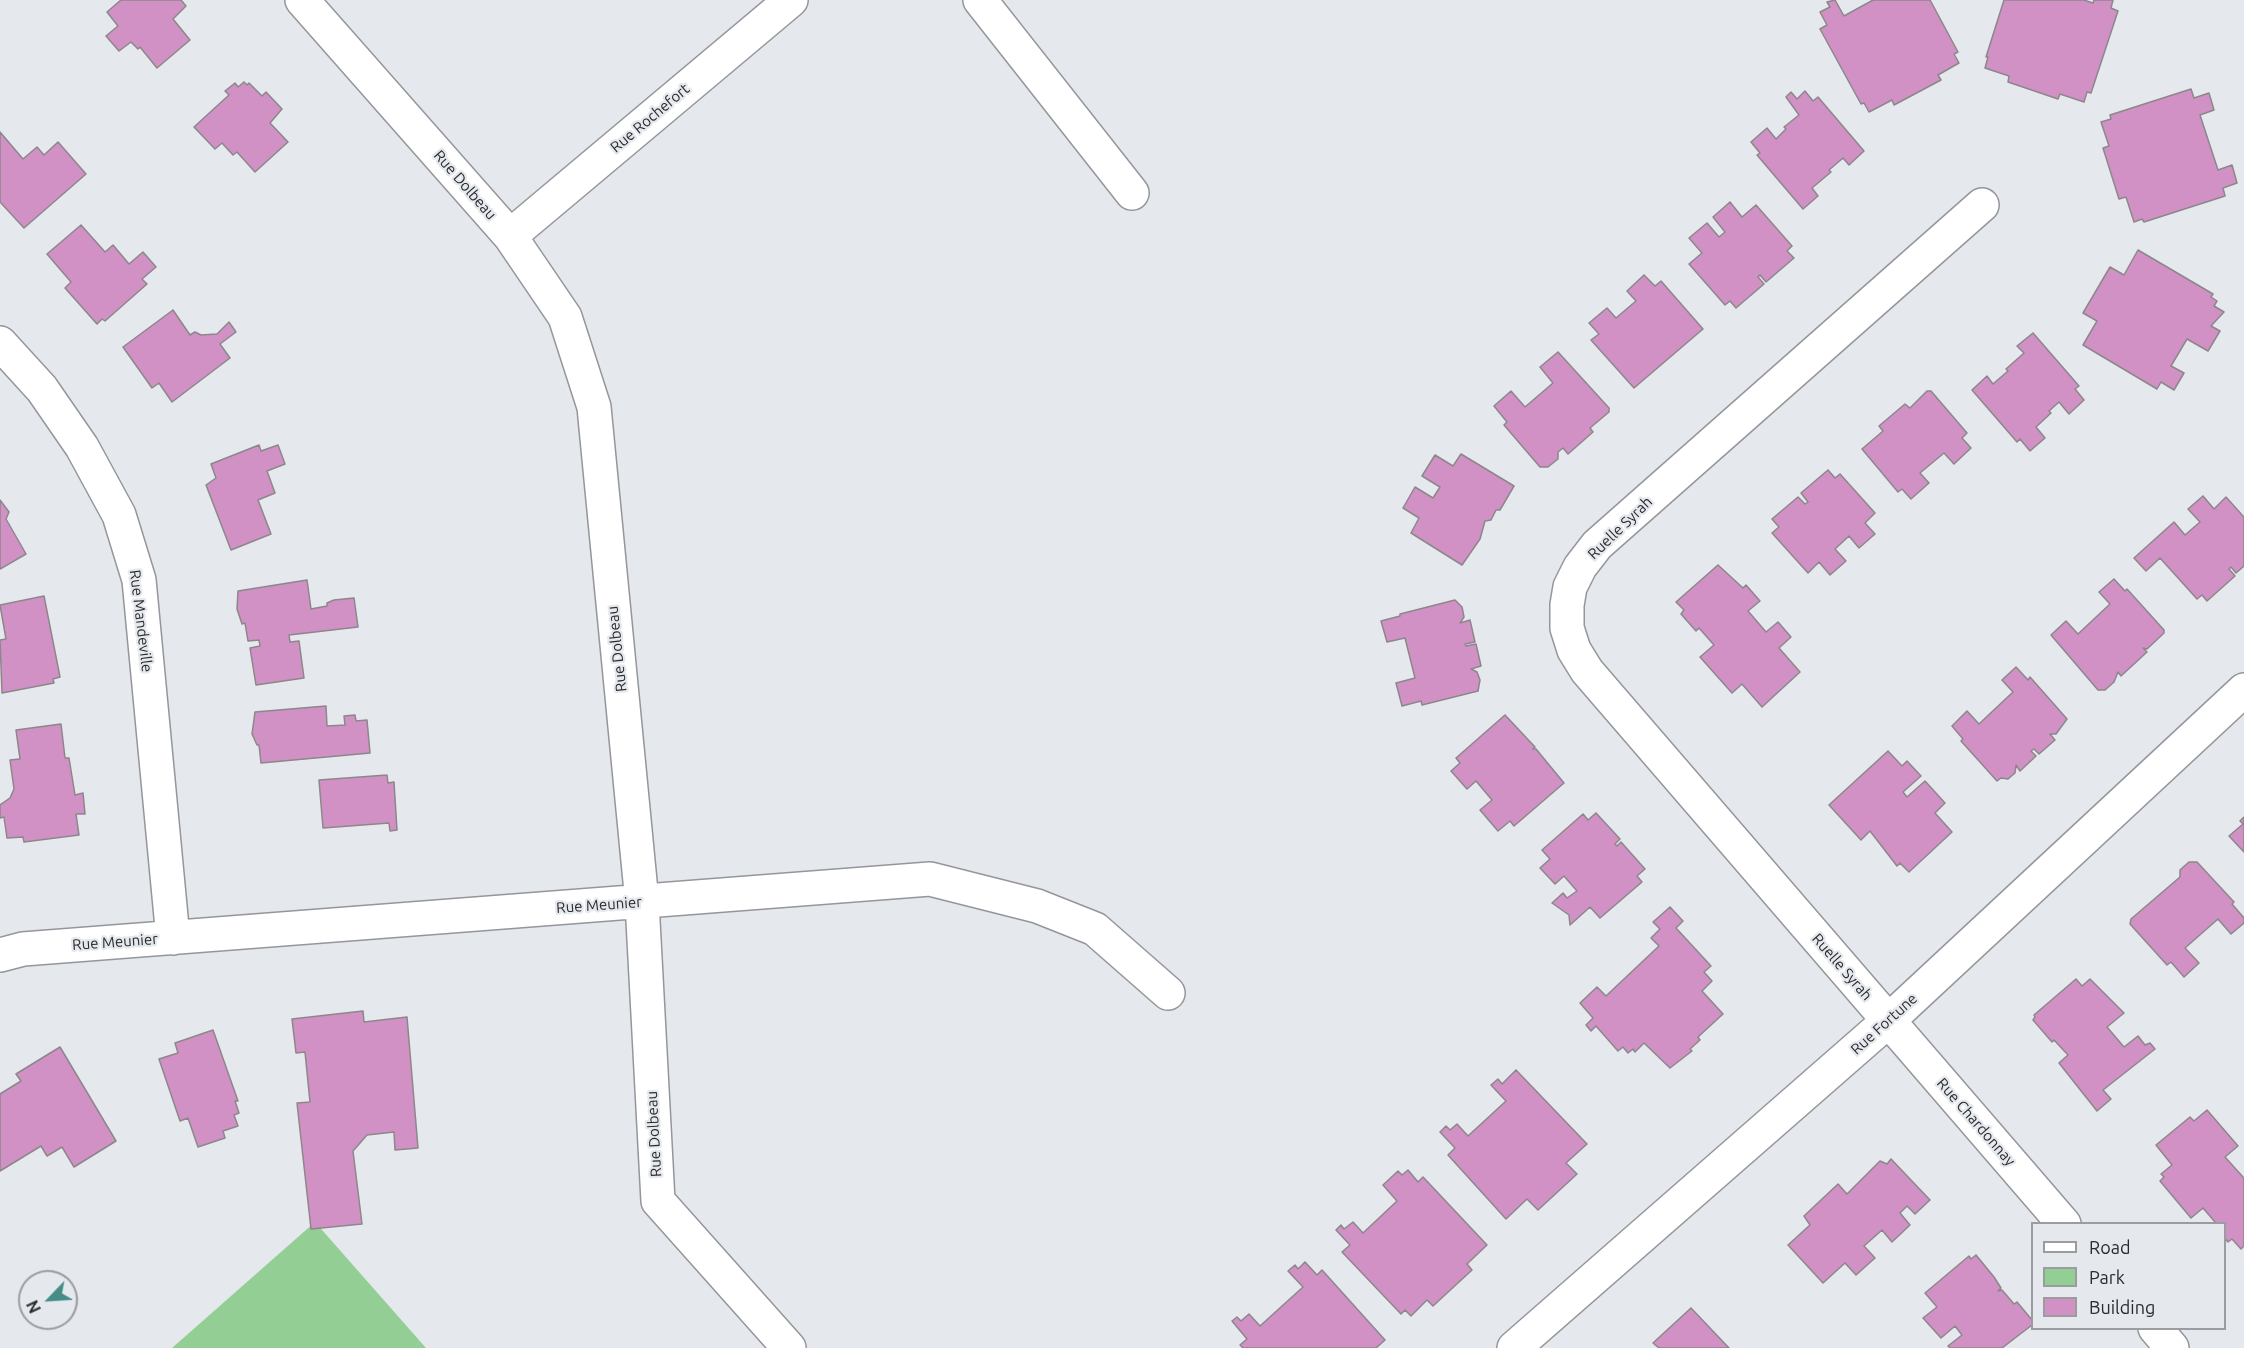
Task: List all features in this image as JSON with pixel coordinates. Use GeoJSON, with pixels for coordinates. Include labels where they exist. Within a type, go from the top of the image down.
{"type":"FeatureCollection","features":[{"type":"Feature","properties":{"kind":"street","name":"Rue Dolbeau"},"geometry":{"type":"LineString","coordinates":[[302,0],[510,236],[565,317],[594,407],[642,902],[658,1201],[789,1348]]}},
{"type":"Feature","properties":{"kind":"street","name":"Rue Rochefort"},"geometry":{"type":"LineString","coordinates":[[510,236],[791,0]]}},
{"type":"Feature","properties":{"kind":"street"},"geometry":{"type":"LineString","coordinates":[[980,0],[1132,193]]}},
{"type":"Feature","properties":{"kind":"street","name":"Ruelle Syrah"},"geometry":{"type":"LineString","coordinates":[[1888,1021],[1587,672],[1574,650],[1567,628],[1567,605],[1570,587],[1580,567],[1597,545],[1982,205]]}},
{"type":"Feature","properties":{"kind":"street","name":"Rue Mandeville"},"geometry":{"type":"LineString","coordinates":[[0,343],[42,389],[82,447],[119,515],[139,580],[173,938]]}},
{"type":"Feature","properties":{"kind":"street","name":"Rue Fortune"},"geometry":{"type":"LineString","coordinates":[[1514,1348],[1888,1021],[2244,690]]}},
{"type":"Feature","properties":{"kind":"street","name":"Rue Meunier"},"geometry":{"type":"LineString","coordinates":[[0,956],[23,949],[930,879],[1037,906],[1095,929],[1168,993]]}},
{"type":"Feature","properties":{"kind":"street","name":"Rue Chardonnay"},"geometry":{"type":"LineString","coordinates":[[1888,1021],[2062,1222]]}},
{"type":"Feature","properties":{"kind":"street"},"geometry":{"type":"LineString","coordinates":[[2156,1330],[2172,1348]]}},
{"type":"Feature","properties":{"kind":"green space"},"geometry":{"type":"Polygon","coordinates":[[[315,1222],[426,1348],[172,1348],[315,1222]]]}},
{"type":"Feature","properties":{"kind":"building"},"geometry":{"type":"Polygon","coordinates":[[[121,0],[181,0],[186,6],[173,19],[190,40],[157,68],[140,47],[138,49],[131,42],[119,51],[106,36],[118,26],[107,12],[121,0]]]}},
{"type":"Feature","properties":{"kind":"building"},"geometry":{"type":"Polygon","coordinates":[[[1835,0],[1844,16],[1873,0],[1930,0],[1958,52],[1954,54],[1959,63],[1938,75],[1941,80],[1894,105],[1892,100],[1869,112],[1864,103],[1861,104],[1820,29],[1827,25],[1820,12],[1830,7],[1827,2],[1835,0]]]}},
{"type":"Feature","properties":{"kind":"building"},"geometry":{"type":"Polygon","coordinates":[[[2004,0],[2084,0],[2093,3],[2094,0],[2113,0],[2111,8],[2118,11],[2091,93],[2087,92],[2084,102],[2060,94],[2058,99],[2008,82],[2009,76],[1985,68],[1988,57],[1986,57],[2004,0]]]}},
{"type":"Feature","properties":{"kind":"building"},"geometry":{"type":"Polygon","coordinates":[[[244,82],[247,85],[249,83],[262,96],[266,92],[282,109],[270,123],[288,142],[255,172],[237,152],[233,155],[222,143],[215,149],[194,127],[229,95],[225,91],[235,83],[238,87],[244,82]]]}},
{"type":"Feature","properties":{"kind":"building"},"geometry":{"type":"Polygon","coordinates":[[[2191,89],[2194,98],[2209,93],[2214,110],[2200,115],[2218,170],[2232,165],[2237,183],[2223,188],[2225,196],[2144,222],[2142,219],[2134,222],[2126,197],[2119,199],[2103,148],[2109,146],[2101,122],[2111,119],[2110,115],[2191,89]]]}},
{"type":"Feature","properties":{"kind":"building"},"geometry":{"type":"Polygon","coordinates":[[[1805,91],[1813,101],[1818,97],[1864,151],[1849,165],[1843,158],[1829,170],[1831,172],[1812,188],[1818,196],[1803,209],[1757,155],[1760,153],[1751,142],[1767,128],[1776,139],[1786,129],[1784,127],[1799,115],[1786,97],[1791,92],[1797,99],[1805,91]]]}},
{"type":"Feature","properties":{"kind":"building"},"geometry":{"type":"Polygon","coordinates":[[[0,132],[23,159],[37,147],[44,155],[58,142],[86,174],[24,228],[0,202],[0,132]]]}},
{"type":"Feature","properties":{"kind":"building"},"geometry":{"type":"Polygon","coordinates":[[[1730,202],[1742,217],[1756,205],[1792,246],[1787,251],[1794,258],[1766,282],[1760,275],[1758,277],[1764,284],[1736,308],[1730,301],[1725,305],[1689,264],[1702,253],[1689,238],[1707,223],[1719,237],[1725,232],[1713,217],[1730,202]]]}},
{"type":"Feature","properties":{"kind":"building"},"geometry":{"type":"Polygon","coordinates":[[[81,225],[105,252],[113,245],[129,264],[143,252],[156,267],[142,279],[147,284],[105,321],[102,319],[97,324],[65,288],[71,282],[47,254],[81,225]]]}},
{"type":"Feature","properties":{"kind":"building"},"geometry":{"type":"Polygon","coordinates":[[[2138,250],[2213,294],[2211,297],[2217,301],[2214,306],[2224,312],[2211,326],[2220,331],[2208,351],[2187,339],[2171,366],[2184,373],[2174,390],[2161,382],[2157,389],[2083,345],[2097,321],[2083,313],[2110,267],[2124,275],[2138,250]]]}},
{"type":"Feature","properties":{"kind":"building"},"geometry":{"type":"Polygon","coordinates":[[[1644,275],[1655,286],[1661,281],[1703,329],[1634,388],[1591,340],[1599,334],[1589,323],[1607,308],[1616,318],[1636,301],[1627,291],[1644,275]]]}},
{"type":"Feature","properties":{"kind":"building"},"geometry":{"type":"Polygon","coordinates":[[[173,310],[190,335],[195,332],[201,335],[217,334],[229,322],[236,332],[220,344],[230,358],[172,402],[159,383],[152,388],[123,347],[173,310]]]}},
{"type":"Feature","properties":{"kind":"building"},"geometry":{"type":"Polygon","coordinates":[[[2033,333],[2079,386],[2075,389],[2084,400],[2069,414],[2059,402],[2049,411],[2051,413],[2036,427],[2045,438],[2030,451],[2020,439],[2017,442],[1972,390],[1987,376],[1993,384],[2008,371],[2006,369],[2024,353],[2017,346],[2033,333]]]}},
{"type":"Feature","properties":{"kind":"building"},"geometry":{"type":"Polygon","coordinates":[[[1558,352],[1609,408],[1609,412],[1590,428],[1593,432],[1568,454],[1563,448],[1558,452],[1558,459],[1548,467],[1540,467],[1504,425],[1507,422],[1494,406],[1511,391],[1525,407],[1553,383],[1540,367],[1558,352]]]}},
{"type":"Feature","properties":{"kind":"building"},"geometry":{"type":"Polygon","coordinates":[[[1927,391],[1931,391],[1967,433],[1962,438],[1971,448],[1954,464],[1944,453],[1920,473],[1929,483],[1911,499],[1902,489],[1898,492],[1862,449],[1883,431],[1879,426],[1905,404],[1910,408],[1927,391]]]}},
{"type":"Feature","properties":{"kind":"building"},"geometry":{"type":"Polygon","coordinates":[[[259,445],[261,451],[278,445],[285,464],[267,471],[275,493],[258,500],[271,534],[231,550],[206,485],[216,478],[211,464],[259,445]]]}},
{"type":"Feature","properties":{"kind":"building"},"geometry":{"type":"Polygon","coordinates":[[[1461,454],[1514,486],[1500,510],[1496,510],[1491,520],[1485,521],[1480,539],[1462,565],[1411,533],[1419,518],[1403,508],[1415,487],[1433,498],[1440,487],[1422,476],[1435,455],[1453,466],[1461,454]]]}},
{"type":"Feature","properties":{"kind":"building"},"geometry":{"type":"Polygon","coordinates":[[[1828,470],[1835,478],[1840,474],[1875,513],[1865,523],[1875,534],[1859,548],[1849,536],[1835,549],[1846,561],[1830,575],[1819,562],[1808,573],[1772,533],[1779,527],[1772,519],[1798,497],[1805,504],[1808,502],[1801,493],[1828,470]]]}},
{"type":"Feature","properties":{"kind":"building"},"geometry":{"type":"Polygon","coordinates":[[[2203,496],[2214,509],[2226,497],[2244,517],[2244,566],[2236,573],[2231,567],[2229,569],[2235,576],[2207,601],[2202,595],[2197,599],[2160,558],[2146,571],[2134,558],[2174,522],[2185,535],[2200,522],[2188,509],[2203,496]]]}},
{"type":"Feature","properties":{"kind":"building"},"geometry":{"type":"Polygon","coordinates":[[[0,500],[9,512],[6,519],[26,554],[0,569],[0,500]]]}},
{"type":"Feature","properties":{"kind":"building"},"geometry":{"type":"Polygon","coordinates":[[[1718,565],[1743,588],[1746,585],[1760,601],[1748,611],[1766,632],[1778,622],[1791,637],[1779,648],[1800,672],[1762,707],[1742,684],[1732,693],[1700,657],[1714,645],[1699,628],[1696,631],[1681,614],[1684,610],[1676,602],[1718,565]]]}},
{"type":"Feature","properties":{"kind":"building"},"geometry":{"type":"Polygon","coordinates":[[[2114,579],[2125,591],[2127,589],[2164,630],[2164,633],[2147,649],[2143,648],[2147,652],[2121,676],[2118,672],[2114,682],[2105,690],[2098,690],[2051,635],[2066,621],[2078,634],[2110,604],[2099,592],[2114,579]]]}},
{"type":"Feature","properties":{"kind":"building"},"geometry":{"type":"Polygon","coordinates":[[[307,580],[311,609],[327,606],[327,603],[334,600],[354,598],[358,627],[289,635],[290,642],[299,641],[304,678],[256,685],[250,648],[260,646],[259,640],[248,641],[245,623],[242,624],[237,609],[238,591],[307,580]]]}},
{"type":"Feature","properties":{"kind":"building"},"geometry":{"type":"Polygon","coordinates":[[[44,596],[60,677],[53,679],[54,683],[2,693],[0,640],[6,639],[0,605],[44,596]]]}},
{"type":"Feature","properties":{"kind":"building"},"geometry":{"type":"Polygon","coordinates":[[[1455,600],[1462,607],[1464,617],[1460,623],[1470,620],[1475,642],[1465,644],[1466,646],[1476,644],[1481,666],[1471,669],[1477,672],[1480,680],[1478,691],[1422,705],[1421,701],[1402,706],[1396,683],[1415,678],[1405,638],[1387,642],[1381,621],[1455,600]]]}},
{"type":"Feature","properties":{"kind":"building"},"geometry":{"type":"Polygon","coordinates":[[[2016,667],[2028,680],[2030,677],[2067,719],[2056,734],[2050,734],[2055,740],[2039,754],[2034,749],[2031,751],[2036,756],[2020,771],[2016,765],[2015,773],[2008,779],[2001,778],[1997,781],[1961,741],[1963,739],[1952,726],[1967,711],[1979,724],[2013,692],[2002,680],[2016,667]]]}},
{"type":"Feature","properties":{"kind":"building"},"geometry":{"type":"Polygon","coordinates":[[[326,706],[327,726],[345,725],[344,716],[355,715],[356,721],[367,720],[370,753],[261,763],[259,745],[252,734],[255,712],[326,706]]]}},
{"type":"Feature","properties":{"kind":"building"},"geometry":{"type":"Polygon","coordinates":[[[1505,715],[1564,783],[1514,826],[1510,821],[1498,831],[1480,810],[1492,800],[1476,781],[1467,789],[1451,771],[1460,763],[1456,758],[1505,715]]]}},
{"type":"Feature","properties":{"kind":"building"},"geometry":{"type":"Polygon","coordinates":[[[61,724],[65,758],[69,758],[75,795],[83,793],[85,814],[76,814],[79,835],[24,842],[23,837],[7,838],[4,817],[0,818],[0,805],[10,798],[14,789],[10,760],[20,759],[16,730],[61,724]]]}},
{"type":"Feature","properties":{"kind":"building"},"geometry":{"type":"Polygon","coordinates":[[[1888,751],[1902,766],[1907,761],[1921,776],[1903,792],[1907,797],[1925,781],[1945,803],[1935,813],[1952,832],[1909,872],[1900,863],[1897,866],[1870,831],[1861,840],[1829,805],[1888,751]]]}},
{"type":"Feature","properties":{"kind":"building"},"geometry":{"type":"Polygon","coordinates":[[[387,775],[388,783],[394,782],[397,830],[390,831],[389,823],[323,828],[319,780],[387,775]]]}},
{"type":"Feature","properties":{"kind":"building"},"geometry":{"type":"Polygon","coordinates":[[[1596,813],[1620,839],[1615,844],[1617,846],[1621,842],[1645,869],[1637,876],[1642,882],[1600,918],[1590,907],[1570,925],[1569,915],[1552,903],[1563,893],[1567,898],[1577,891],[1564,876],[1555,884],[1540,868],[1550,859],[1542,850],[1583,814],[1588,820],[1596,813]]]}},
{"type":"Feature","properties":{"kind":"building"},"geometry":{"type":"Polygon","coordinates":[[[2244,817],[2244,852],[2229,836],[2243,824],[2240,821],[2244,817]]]}},
{"type":"Feature","properties":{"kind":"building"},"geometry":{"type":"Polygon","coordinates":[[[2189,862],[2197,862],[2234,902],[2232,904],[2244,918],[2244,923],[2231,934],[2218,919],[2185,948],[2199,963],[2184,977],[2171,962],[2167,965],[2130,924],[2131,919],[2180,877],[2180,870],[2189,862]]]}},
{"type":"Feature","properties":{"kind":"building"},"geometry":{"type":"Polygon","coordinates":[[[1670,907],[1683,921],[1676,928],[1711,966],[1704,972],[1712,981],[1702,991],[1723,1014],[1698,1037],[1700,1040],[1690,1049],[1692,1051],[1670,1068],[1644,1043],[1635,1052],[1633,1049],[1628,1053],[1623,1047],[1618,1051],[1596,1026],[1591,1031],[1586,1025],[1593,1018],[1580,1003],[1597,987],[1606,996],[1659,946],[1651,938],[1660,929],[1653,922],[1670,907]]]}},
{"type":"Feature","properties":{"kind":"building"},"geometry":{"type":"Polygon","coordinates":[[[2076,979],[2082,986],[2090,979],[2124,1013],[2107,1027],[2124,1047],[2138,1036],[2145,1045],[2150,1043],[2155,1049],[2103,1090],[2111,1099],[2097,1111],[2059,1063],[2068,1055],[2054,1040],[2052,1042],[2033,1020],[2034,1015],[2076,979]]]}},
{"type":"Feature","properties":{"kind":"building"},"geometry":{"type":"Polygon","coordinates":[[[363,1011],[364,1022],[407,1017],[418,1148],[395,1150],[394,1132],[367,1135],[353,1151],[362,1224],[311,1229],[297,1103],[310,1102],[305,1052],[296,1053],[292,1019],[363,1011]]]}},
{"type":"Feature","properties":{"kind":"building"},"geometry":{"type":"Polygon","coordinates":[[[213,1030],[238,1101],[235,1101],[239,1113],[234,1115],[238,1126],[223,1131],[225,1138],[198,1147],[188,1118],[180,1121],[159,1059],[178,1053],[175,1043],[213,1030]]]}},
{"type":"Feature","properties":{"kind":"building"},"geometry":{"type":"Polygon","coordinates":[[[60,1047],[116,1141],[74,1167],[62,1147],[47,1156],[41,1146],[0,1171],[0,1094],[21,1081],[16,1074],[60,1047]]]}},
{"type":"Feature","properties":{"kind":"building"},"geometry":{"type":"Polygon","coordinates":[[[1516,1070],[1587,1144],[1566,1163],[1577,1174],[1538,1210],[1527,1199],[1506,1219],[1448,1155],[1455,1148],[1440,1132],[1446,1126],[1450,1130],[1457,1124],[1468,1136],[1506,1101],[1491,1085],[1498,1079],[1502,1084],[1516,1070]]]}},
{"type":"Feature","properties":{"kind":"building"},"geometry":{"type":"Polygon","coordinates":[[[2207,1110],[2238,1146],[2225,1157],[2244,1178],[2244,1246],[2241,1249],[2232,1239],[2228,1242],[2226,1240],[2226,1222],[2215,1222],[2203,1208],[2191,1218],[2160,1181],[2164,1177],[2161,1174],[2172,1165],[2156,1145],[2190,1117],[2194,1121],[2207,1110]]]}},
{"type":"Feature","properties":{"kind":"building"},"geometry":{"type":"Polygon","coordinates":[[[1891,1159],[1930,1200],[1915,1214],[1907,1206],[1900,1213],[1910,1225],[1892,1242],[1882,1230],[1864,1246],[1875,1258],[1856,1275],[1845,1263],[1823,1283],[1788,1245],[1810,1225],[1804,1216],[1838,1184],[1847,1194],[1880,1161],[1887,1164],[1891,1159]]]}},
{"type":"Feature","properties":{"kind":"building"},"geometry":{"type":"Polygon","coordinates":[[[1408,1170],[1418,1182],[1423,1177],[1487,1245],[1467,1264],[1472,1270],[1433,1306],[1427,1300],[1411,1316],[1405,1310],[1401,1314],[1342,1252],[1350,1245],[1336,1230],[1341,1225],[1344,1229],[1353,1222],[1363,1233],[1397,1201],[1383,1185],[1398,1171],[1402,1175],[1408,1170]]]}},
{"type":"Feature","properties":{"kind":"building"},"geometry":{"type":"Polygon","coordinates":[[[1976,1255],[2001,1288],[1998,1291],[2002,1290],[2014,1304],[2017,1302],[2031,1319],[2031,1326],[2002,1348],[1950,1348],[1948,1346],[1962,1335],[1955,1326],[1941,1338],[1923,1318],[1937,1307],[1925,1293],[1969,1256],[1971,1259],[1976,1255]]]}},
{"type":"Feature","properties":{"kind":"building"},"geometry":{"type":"Polygon","coordinates":[[[1305,1262],[1317,1275],[1322,1270],[1385,1340],[1376,1348],[1243,1348],[1240,1345],[1247,1339],[1232,1321],[1237,1317],[1241,1321],[1249,1314],[1260,1326],[1303,1287],[1288,1271],[1295,1265],[1298,1269],[1305,1262]]]}},
{"type":"Feature","properties":{"kind":"building"},"geometry":{"type":"Polygon","coordinates":[[[1691,1308],[1729,1348],[1659,1348],[1653,1343],[1691,1308]]]}}]}
